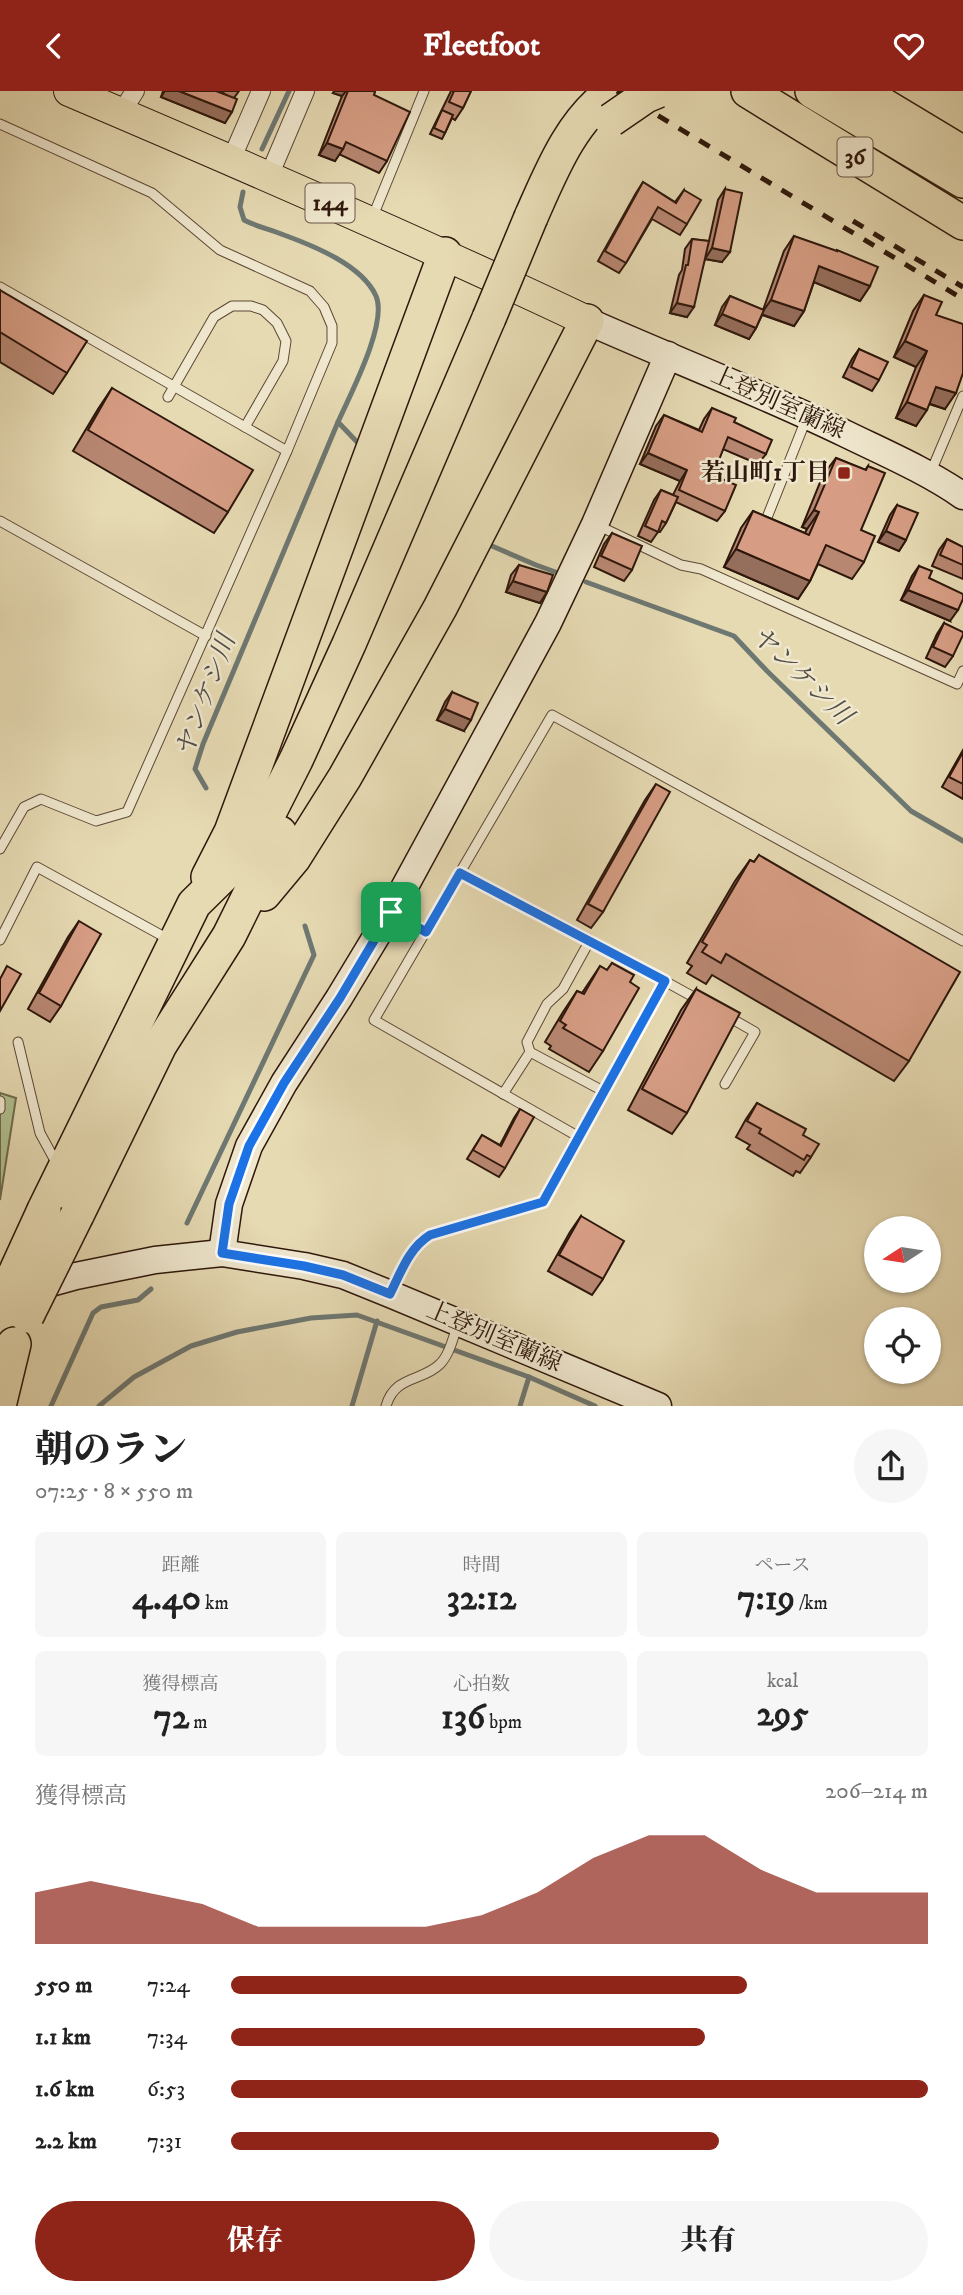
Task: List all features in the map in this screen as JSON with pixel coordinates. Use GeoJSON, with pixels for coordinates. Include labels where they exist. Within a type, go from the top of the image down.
{"type":"FeatureCollection","features":[{"type":"Feature","properties":{"kind":"highway"},"geometry":{"type":"LineString","coordinates":[[8,1326],[77,1215],[160,1045],[229,936],[311,770],[407,559],[498,322],[540,222],[556,162],[576,130],[607,105],[658,91]]}},
{"type":"Feature","properties":{"kind":"highway","name":"36"},"geometry":{"type":"LineString","coordinates":[[748,91],[963,223]]}},
{"type":"Feature","properties":{"kind":"highway"},"geometry":{"type":"LineString","coordinates":[[767,91],[785,97],[963,203]]}},
{"type":"Feature","properties":{"kind":"highway","name":"36"},"geometry":{"type":"LineString","coordinates":[[812,91],[963,181]]}},
{"type":"Feature","properties":{"kind":"highway"},"geometry":{"type":"LineString","coordinates":[[860,91],[963,152]]}},
{"type":"Feature","properties":{"kind":"highway"},"geometry":{"type":"LineString","coordinates":[[0,1402],[8,1326],[44,1210],[231,832],[445,254]]}},
{"type":"Feature","properties":{"kind":"highway"},"geometry":{"type":"LineString","coordinates":[[229,936],[294,858],[345,777],[440,608],[587,321]]}},
{"type":"Feature","properties":{"kind":"highway"},"geometry":{"type":"LineString","coordinates":[[194,904],[252,848],[498,322]]}},
{"type":"Feature","properties":{"kind":"main road","name":"144"},"geometry":{"type":"LineString","coordinates":[[69,91],[128,102],[230,160],[445,254],[587,321]]}},
{"type":"Feature","properties":{"kind":"main road","name":"上登別室蘭線"},"geometry":{"type":"LineString","coordinates":[[587,321],[808,416],[929,476],[963,496]]}},
{"type":"Feature","properties":{"kind":"main road"},"geometry":{"type":"LineString","coordinates":[[222,1253],[229,1204],[249,1146],[284,1083],[340,998],[391,912],[548,623],[595,524],[668,355]]}},
{"type":"Feature","properties":{"kind":"main road","name":"上登別室蘭線"},"geometry":{"type":"LineString","coordinates":[[8,1326],[76,1276],[142,1262],[222,1253],[343,1275],[390,1294],[455,1331],[646,1404]]}},
{"type":"Feature","properties":{"kind":"street"},"geometry":{"type":"LineString","coordinates":[[230,160],[261,91]]}},
{"type":"Feature","properties":{"kind":"street"},"geometry":{"type":"LineString","coordinates":[[269,176],[305,91]]}},
{"type":"Feature","properties":{"kind":"lane"},"geometry":{"type":"LineString","coordinates":[[371,221],[424,91]]}},
{"type":"Feature","properties":{"kind":"lane"},"geometry":{"type":"LineString","coordinates":[[0,124],[152,193],[220,250],[310,291],[324,307],[332,326],[332,343],[287,451],[127,812],[96,821],[41,799],[24,807],[0,849]]}},
{"type":"Feature","properties":{"kind":"lane"},"geometry":{"type":"LineString","coordinates":[[0,287],[287,451]]}},
{"type":"Feature","properties":{"kind":"lane"},"geometry":{"type":"LineString","coordinates":[[168,397],[214,317],[232,306],[251,306],[263,310],[277,323],[286,341],[283,361],[245,427]]}},
{"type":"Feature","properties":{"kind":"lane"},"geometry":{"type":"LineString","coordinates":[[929,476],[963,396]]}},
{"type":"Feature","properties":{"kind":"lane"},"geometry":{"type":"LineString","coordinates":[[766,520],[808,416]]}},
{"type":"Feature","properties":{"kind":"lane"},"geometry":{"type":"LineString","coordinates":[[0,520],[206,636]]}},
{"type":"Feature","properties":{"kind":"lane"},"geometry":{"type":"LineString","coordinates":[[595,524],[681,565],[701,569],[957,684],[963,671]]}},
{"type":"Feature","properties":{"kind":"lane"},"geometry":{"type":"LineString","coordinates":[[579,1137],[374,1020],[552,715],[963,941]]}},
{"type":"Feature","properties":{"kind":"lane"},"geometry":{"type":"LineString","coordinates":[[0,940],[37,867],[175,942]]}},
{"type":"Feature","properties":{"kind":"lane"},"geometry":{"type":"LineString","coordinates":[[460,873],[710,1006]]}},
{"type":"Feature","properties":{"kind":"lane"},"geometry":{"type":"LineString","coordinates":[[391,912],[426,932]]}},
{"type":"Feature","properties":{"kind":"lane"},"geometry":{"type":"LineString","coordinates":[[590,940],[563,989],[547,1004],[527,1042],[530,1052],[605,1092]]}},
{"type":"Feature","properties":{"kind":"lane"},"geometry":{"type":"LineString","coordinates":[[390,1294],[411,1252],[419,1242],[430,1235],[543,1202],[665,981]]}},
{"type":"Feature","properties":{"kind":"lane"},"geometry":{"type":"LineString","coordinates":[[721,1013],[755,1032],[725,1084]]}},
{"type":"Feature","properties":{"kind":"lane"},"geometry":{"type":"LineString","coordinates":[[18,1042],[40,1133],[62,1173]]}},
{"type":"Feature","properties":{"kind":"lane"},"geometry":{"type":"LineString","coordinates":[[503,1094],[530,1052]]}},
{"type":"Feature","properties":{"kind":"lane"},"geometry":{"type":"LineString","coordinates":[[0,1101],[0,1109]]}},
{"type":"Feature","properties":{"kind":"lane"},"geometry":{"type":"LineString","coordinates":[[386,1406],[398,1387],[440,1364],[446,1356],[455,1331]]}},
{"type":"Feature","properties":{"kind":"green space"},"geometry":{"type":"Polygon","coordinates":[[[0,1093],[16,1098],[0,1200],[0,1093]]]}},
{"type":"Feature","properties":{"kind":"building"},"geometry":{"type":"Polygon","coordinates":[[[179,91],[216,91],[237,99],[232,112],[179,91]]]}},
{"type":"Feature","properties":{"kind":"building"},"geometry":{"type":"Polygon","coordinates":[[[348,91],[375,91],[374,95],[410,112],[387,161],[346,142],[343,149],[327,143],[348,91]]]}},
{"type":"Feature","properties":{"kind":"building"},"geometry":{"type":"Polygon","coordinates":[[[454,91],[471,91],[463,108],[449,102],[454,91]]]}},
{"type":"Feature","properties":{"kind":"building"},"geometry":{"type":"Polygon","coordinates":[[[442,110],[453,115],[445,133],[434,128],[442,110]]]}},
{"type":"Feature","properties":{"kind":"building"},"geometry":{"type":"Polygon","coordinates":[[[643,182],[676,203],[684,190],[701,200],[687,224],[658,207],[626,263],[605,251],[643,182]]]}},
{"type":"Feature","properties":{"kind":"building"},"geometry":{"type":"Polygon","coordinates":[[[725,189],[742,193],[730,252],[712,248],[725,189]]]}},
{"type":"Feature","properties":{"kind":"building"},"geometry":{"type":"Polygon","coordinates":[[[794,236],[878,267],[870,286],[819,266],[804,311],[771,300],[794,236]]]}},
{"type":"Feature","properties":{"kind":"building"},"geometry":{"type":"Polygon","coordinates":[[[692,239],[709,241],[694,307],[677,303],[692,239]]]}},
{"type":"Feature","properties":{"kind":"building"},"geometry":{"type":"Polygon","coordinates":[[[0,290],[87,341],[67,373],[0,332],[0,290]]]}},
{"type":"Feature","properties":{"kind":"building"},"geometry":{"type":"Polygon","coordinates":[[[924,295],[942,302],[936,315],[963,324],[963,373],[956,393],[936,387],[927,410],[907,402],[927,351],[905,341],[924,295]]]}},
{"type":"Feature","properties":{"kind":"building"},"geometry":{"type":"Polygon","coordinates":[[[730,296],[764,310],[756,328],[722,314],[730,296]]]}},
{"type":"Feature","properties":{"kind":"building"},"geometry":{"type":"Polygon","coordinates":[[[859,349],[888,362],[879,380],[851,367],[859,349]]]}},
{"type":"Feature","properties":{"kind":"building"},"geometry":{"type":"Polygon","coordinates":[[[112,388],[253,470],[228,512],[88,430],[112,388]]]}},
{"type":"Feature","properties":{"kind":"building"},"geometry":{"type":"Polygon","coordinates":[[[712,408],[736,418],[734,422],[772,440],[766,454],[728,437],[713,475],[736,485],[725,511],[679,490],[687,470],[648,453],[664,415],[702,432],[712,408]]]}},
{"type":"Feature","properties":{"kind":"building"},"geometry":{"type":"Polygon","coordinates":[[[836,458],[866,470],[868,466],[885,473],[861,530],[875,536],[864,562],[826,545],[810,581],[736,549],[753,511],[809,535],[819,512],[814,510],[836,458]]]}},
{"type":"Feature","properties":{"kind":"building"},"geometry":{"type":"Polygon","coordinates":[[[661,490],[678,497],[666,523],[662,521],[658,532],[645,526],[661,490]]]}},
{"type":"Feature","properties":{"kind":"building"},"geometry":{"type":"Polygon","coordinates":[[[897,505],[918,513],[906,540],[886,531],[897,505]]]}},
{"type":"Feature","properties":{"kind":"building"},"geometry":{"type":"Polygon","coordinates":[[[612,533],[642,546],[632,570],[601,556],[612,533]]]}},
{"type":"Feature","properties":{"kind":"building"},"geometry":{"type":"Polygon","coordinates":[[[947,539],[963,547],[963,565],[940,555],[947,539]]]}},
{"type":"Feature","properties":{"kind":"building"},"geometry":{"type":"Polygon","coordinates":[[[519,565],[553,575],[547,592],[513,581],[519,565]]]}},
{"type":"Feature","properties":{"kind":"building"},"geometry":{"type":"Polygon","coordinates":[[[919,566],[932,571],[929,578],[963,594],[958,610],[908,590],[919,566]]]}},
{"type":"Feature","properties":{"kind":"building"},"geometry":{"type":"Polygon","coordinates":[[[944,623],[963,632],[953,656],[933,647],[944,623]]]}},
{"type":"Feature","properties":{"kind":"building"},"geometry":{"type":"Polygon","coordinates":[[[452,692],[478,703],[471,720],[445,709],[452,692]]]}},
{"type":"Feature","properties":{"kind":"building"},"geometry":{"type":"Polygon","coordinates":[[[963,752],[963,784],[949,777],[963,752]]]}},
{"type":"Feature","properties":{"kind":"building"},"geometry":{"type":"Polygon","coordinates":[[[656,784],[670,792],[603,912],[588,904],[656,784]]]}},
{"type":"Feature","properties":{"kind":"building"},"geometry":{"type":"Polygon","coordinates":[[[759,855],[960,972],[909,1061],[726,954],[721,963],[702,952],[707,945],[702,942],[750,860],[754,862],[759,855]]]}},
{"type":"Feature","properties":{"kind":"building"},"geometry":{"type":"Polygon","coordinates":[[[79,921],[101,934],[61,1006],[39,993],[79,921]]]}},
{"type":"Feature","properties":{"kind":"building"},"geometry":{"type":"Polygon","coordinates":[[[612,963],[634,975],[630,982],[639,988],[603,1051],[563,1028],[566,1025],[560,1021],[577,991],[584,994],[600,966],[607,970],[612,963]]]}},
{"type":"Feature","properties":{"kind":"building"},"geometry":{"type":"Polygon","coordinates":[[[7,966],[21,974],[0,1011],[0,979],[7,966]]]}},
{"type":"Feature","properties":{"kind":"building"},"geometry":{"type":"Polygon","coordinates":[[[696,989],[740,1013],[687,1113],[642,1089],[696,989]]]}},
{"type":"Feature","properties":{"kind":"building"},"geometry":{"type":"Polygon","coordinates":[[[757,1103],[806,1129],[803,1135],[819,1144],[811,1157],[807,1155],[804,1160],[759,1133],[761,1129],[747,1121],[757,1103]]]}},
{"type":"Feature","properties":{"kind":"building"},"geometry":{"type":"Polygon","coordinates":[[[520,1109],[534,1117],[505,1168],[473,1150],[482,1135],[501,1146],[520,1109]]]}},
{"type":"Feature","properties":{"kind":"building"},"geometry":{"type":"Polygon","coordinates":[[[581,1216],[624,1241],[603,1279],[559,1255],[581,1216]]]}},
{"type":"Feature","properties":{"kind":"waterway","name":"ヤンケシ川"},"geometry":{"type":"LineString","coordinates":[[262,149],[289,91]]}},
{"type":"Feature","properties":{"kind":"waterway","name":"ヤンケシ川"},"geometry":{"type":"LineString","coordinates":[[243,192],[240,207],[244,220],[336,258],[360,275],[376,296],[377,323],[372,341],[338,422],[358,443]]}},
{"type":"Feature","properties":{"kind":"waterway","name":"ヤンケシ川"},"geometry":{"type":"LineString","coordinates":[[206,788],[195,769],[203,744],[338,422]]}},
{"type":"Feature","properties":{"kind":"waterway","name":"ヤンケシ川"},"geometry":{"type":"LineString","coordinates":[[492,546],[561,574]]}},
{"type":"Feature","properties":{"kind":"waterway","name":"ヤンケシ川"},"geometry":{"type":"LineString","coordinates":[[586,582],[734,636],[911,811],[963,841]]}},
{"type":"Feature","properties":{"kind":"waterway","name":"ヤンケシ川"},"geometry":{"type":"LineString","coordinates":[[187,1223],[314,955],[305,926]]}},
{"type":"Feature","properties":{"kind":"waterway"},"geometry":{"type":"LineString","coordinates":[[51,1406],[93,1313],[101,1307],[138,1300],[151,1289]]}},
{"type":"Feature","properties":{"kind":"waterway"},"geometry":{"type":"LineString","coordinates":[[99,1406],[134,1377],[191,1346],[237,1332],[311,1318],[357,1315],[529,1377],[595,1406]]}},
{"type":"Feature","properties":{"kind":"waterway"},"geometry":{"type":"LineString","coordinates":[[352,1406],[377,1321]]}},
{"type":"Feature","properties":{"kind":"waterway"},"geometry":{"type":"LineString","coordinates":[[520,1406],[529,1377]]}},
{"type":"Feature","properties":{"kind":"railway"},"geometry":{"type":"LineString","coordinates":[[617,91],[963,299]]}},
{"type":"Feature","properties":{"kind":"railway"},"geometry":{"type":"LineString","coordinates":[[853,221],[963,287]]}},
{"type":"Feature","properties":{"kind":"place","name":"若山町1丁目"},"geometry":{"type":"Point","coordinates":[844,473]}},
{"type":"Feature","properties":{"kind":"route"},"geometry":{"type":"LineString","coordinates":[[460,873],[665,981],[543,1202],[430,1235],[419,1242],[411,1252],[390,1294],[343,1275],[222,1253],[229,1204],[249,1146],[284,1083],[340,998],[391,912],[426,932],[460,873]]}}]}
